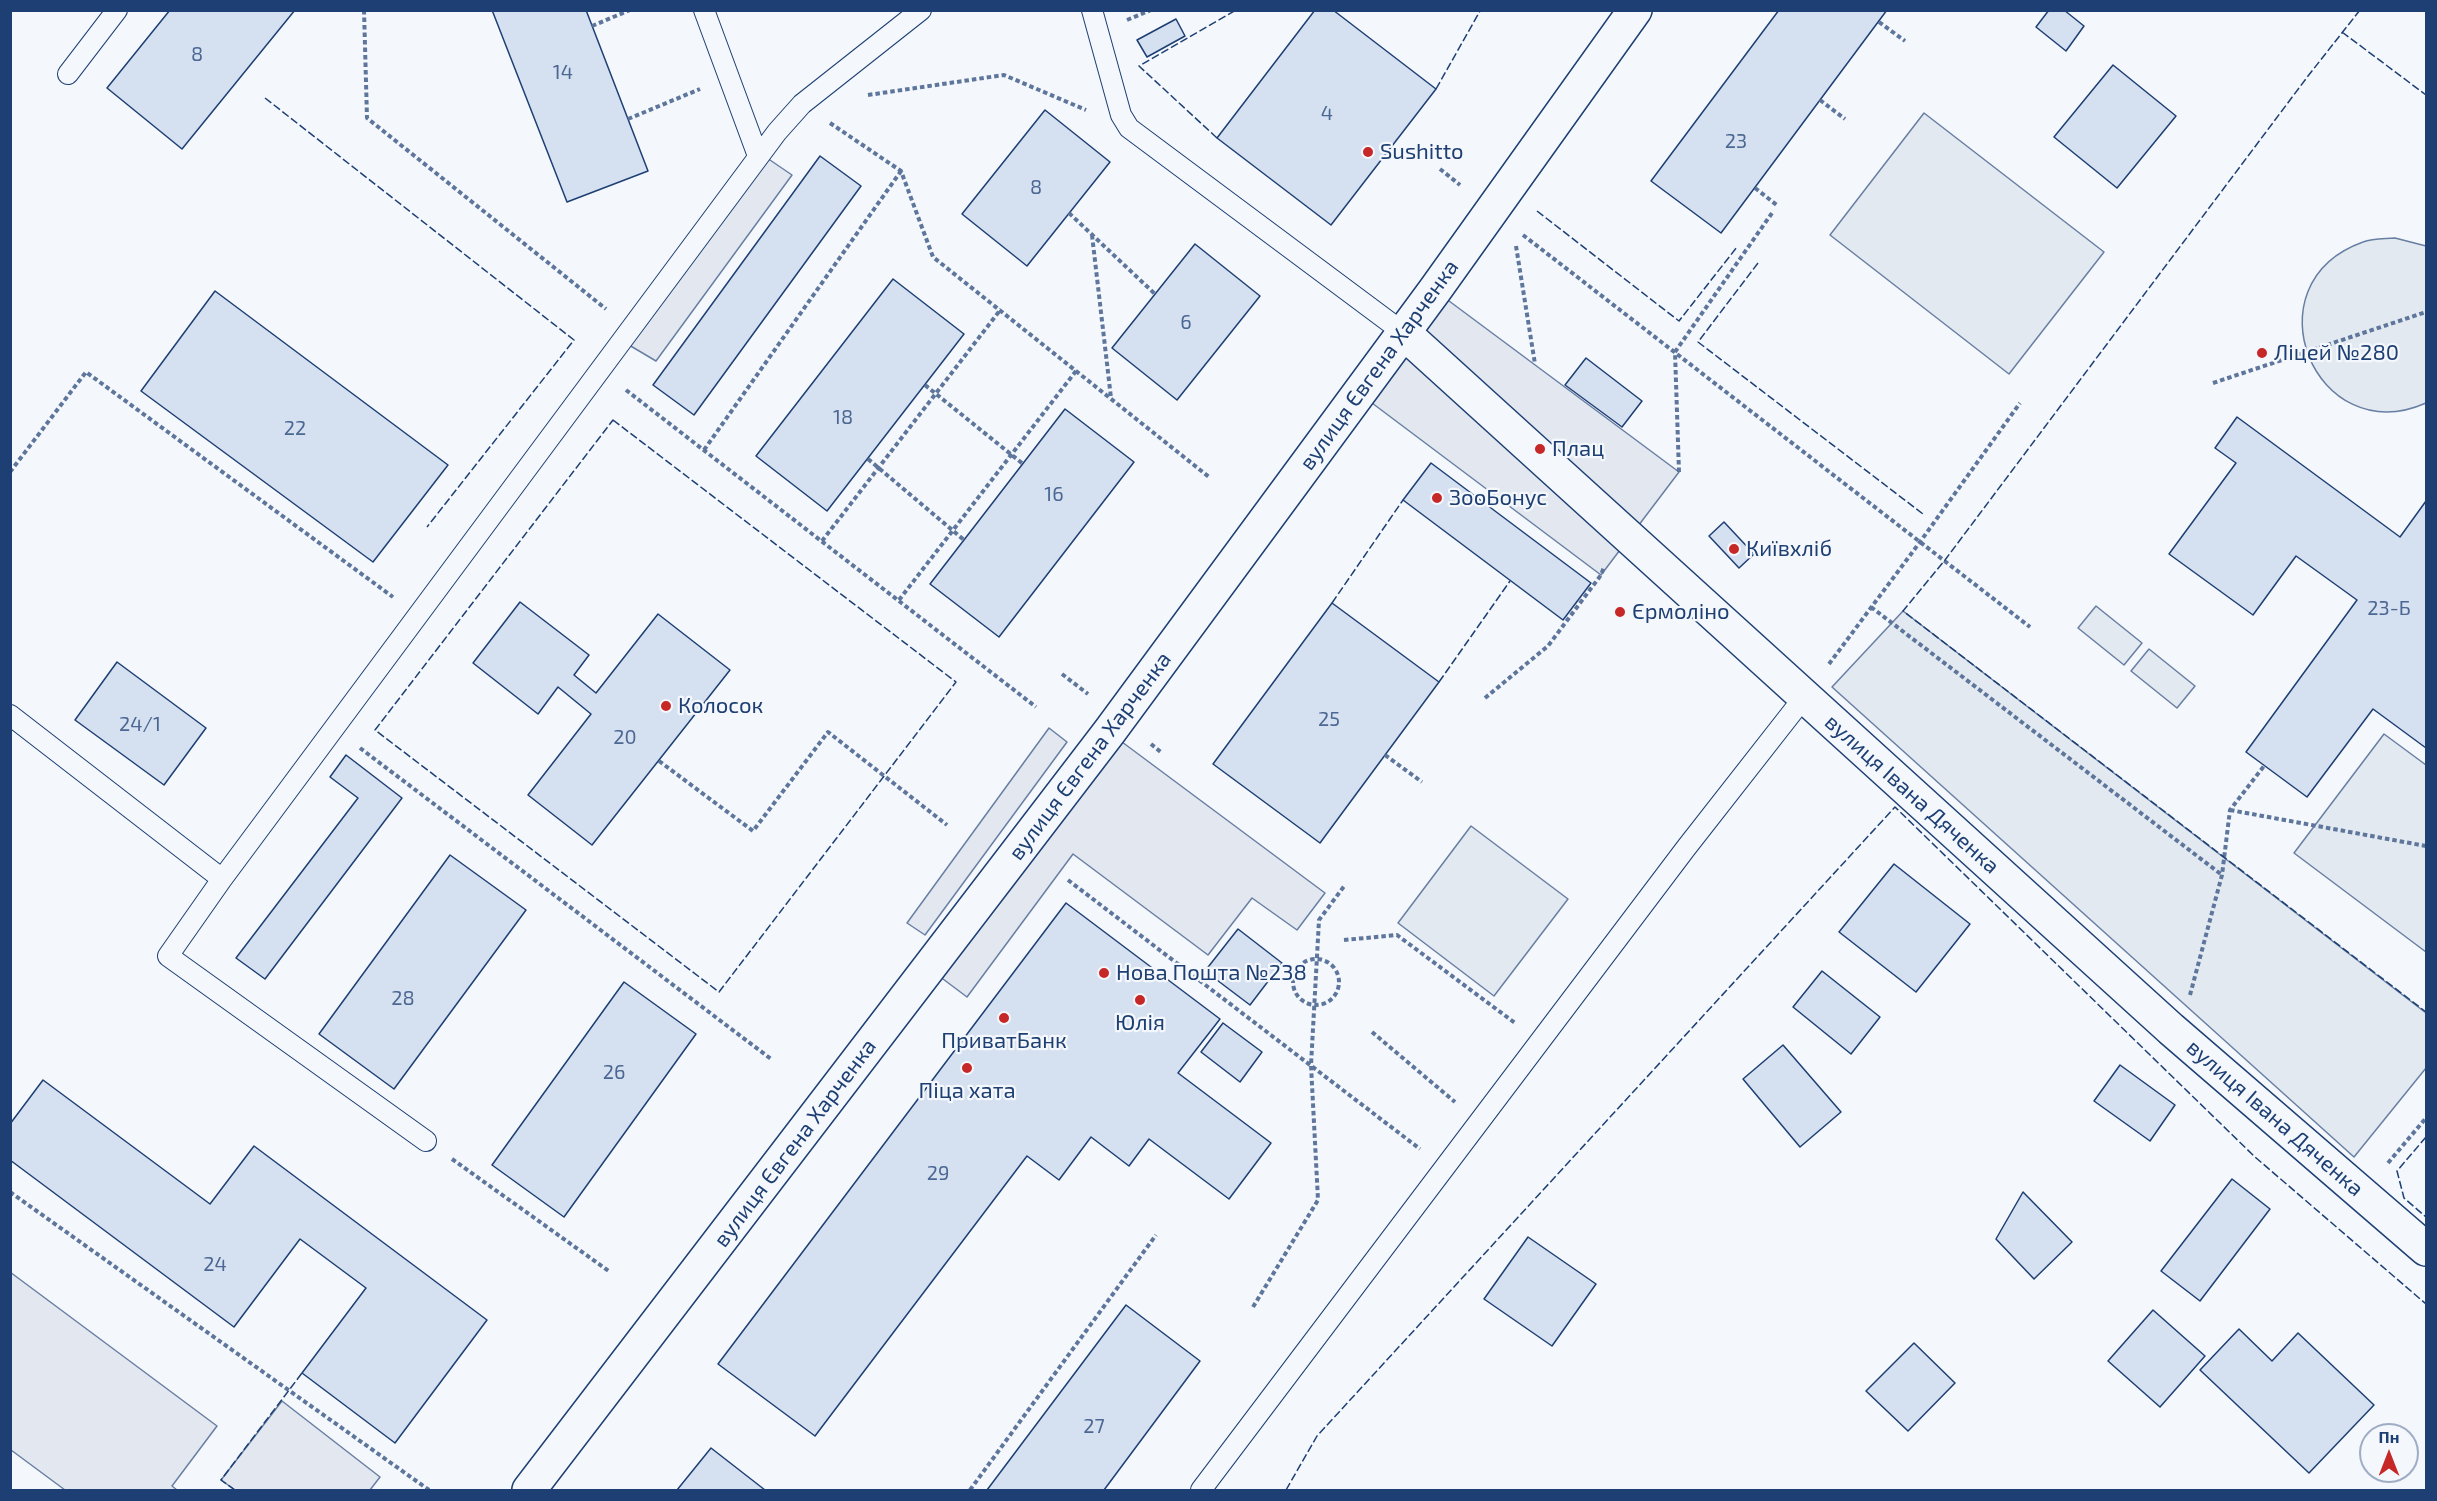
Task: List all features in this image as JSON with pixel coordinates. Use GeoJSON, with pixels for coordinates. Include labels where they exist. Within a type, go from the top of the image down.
{"type":"FeatureCollection","features":[{"type":"Feature","properties":{"kind":"main road","name":"вулиця Євгена Харченка"},"geometry":{"type":"LineString","coordinates":[[529,1491],[1110,731],[1404,333],[1503,219],[1635,10]]}},
{"type":"Feature","properties":{"kind":"main road","name":"вулиця Івана Дяченка"},"geometry":{"type":"LineString","coordinates":[[1404,333],[2171,1029],[2427,1249]]}},
{"type":"Feature","properties":{"kind":"lane"},"geometry":{"type":"LineString","coordinates":[[68,74],[117,10]]}},
{"type":"Feature","properties":{"kind":"lane"},"geometry":{"type":"LineString","coordinates":[[704,10],[758,156]]}},
{"type":"Feature","properties":{"kind":"lane"},"geometry":{"type":"LineString","coordinates":[[426,1141],[168,957],[222,879],[758,156],[802,104],[921,10]]}},
{"type":"Feature","properties":{"kind":"lane"},"geometry":{"type":"LineString","coordinates":[[1092,10],[1121,115],[1129,128],[1404,333]]}},
{"type":"Feature","properties":{"kind":"lane"},"geometry":{"type":"LineString","coordinates":[[1201,1491],[1478,1122],[1805,696]]}},
{"type":"Feature","properties":{"kind":"lane"},"geometry":{"type":"LineString","coordinates":[[10,715],[222,879]]}},
{"type":"Feature","properties":{"kind":"path"},"geometry":{"type":"LineString","coordinates":[[364,10],[367,118],[630,328]]}},
{"type":"Feature","properties":{"kind":"path"},"geometry":{"type":"LineString","coordinates":[[592,26],[630,10]]}},
{"type":"Feature","properties":{"kind":"path"},"geometry":{"type":"LineString","coordinates":[[1879,22],[1905,41]]}},
{"type":"Feature","properties":{"kind":"path"},"geometry":{"type":"LineString","coordinates":[[861,96],[1004,75],[1129,128]]}},
{"type":"Feature","properties":{"kind":"path"},"geometry":{"type":"LineString","coordinates":[[628,119],[729,78]]}},
{"type":"Feature","properties":{"kind":"path"},"geometry":{"type":"LineString","coordinates":[[1820,100],[1845,119]]}},
{"type":"Feature","properties":{"kind":"path"},"geometry":{"type":"LineString","coordinates":[[802,104],[901,171],[933,257],[1209,477]]}},
{"type":"Feature","properties":{"kind":"path"},"geometry":{"type":"LineString","coordinates":[[1440,169],[2030,627]]}},
{"type":"Feature","properties":{"kind":"path"},"geometry":{"type":"LineString","coordinates":[[704,450],[901,171]]}},
{"type":"Feature","properties":{"kind":"path"},"geometry":{"type":"LineString","coordinates":[[1755,188],[1778,206]]}},
{"type":"Feature","properties":{"kind":"path"},"geometry":{"type":"LineString","coordinates":[[1069,213],[1155,294]]}},
{"type":"Feature","properties":{"kind":"path"},"geometry":{"type":"LineString","coordinates":[[1678,472],[1675,352],[1772,213]]}},
{"type":"Feature","properties":{"kind":"path"},"geometry":{"type":"LineString","coordinates":[[1503,219],[1534,364]]}},
{"type":"Feature","properties":{"kind":"path"},"geometry":{"type":"LineString","coordinates":[[1092,235],[1112,399]]}},
{"type":"Feature","properties":{"kind":"path"},"geometry":{"type":"LineString","coordinates":[[822,541],[1001,309]]}},
{"type":"Feature","properties":{"kind":"path"},"geometry":{"type":"LineString","coordinates":[[2213,382],[2427,312]]}},
{"type":"Feature","properties":{"kind":"path"},"geometry":{"type":"LineString","coordinates":[[899,600],[1076,371]]}},
{"type":"Feature","properties":{"kind":"path"},"geometry":{"type":"LineString","coordinates":[[10,472],[86,372],[418,615]]}},
{"type":"Feature","properties":{"kind":"path"},"geometry":{"type":"LineString","coordinates":[[925,385],[1023,464]]}},
{"type":"Feature","properties":{"kind":"path"},"geometry":{"type":"LineString","coordinates":[[622,386],[1036,707]]}},
{"type":"Feature","properties":{"kind":"path"},"geometry":{"type":"LineString","coordinates":[[1805,696],[2020,403]]}},
{"type":"Feature","properties":{"kind":"path"},"geometry":{"type":"LineString","coordinates":[[868,459],[964,540]]}},
{"type":"Feature","properties":{"kind":"path"},"geometry":{"type":"LineString","coordinates":[[1485,698],[1548,646],[1601,575],[1618,527]]}},
{"type":"Feature","properties":{"kind":"path"},"geometry":{"type":"LineString","coordinates":[[1871,607],[2222,875]]}},
{"type":"Feature","properties":{"kind":"path"},"geometry":{"type":"LineString","coordinates":[[334,728],[771,1059]]}},
{"type":"Feature","properties":{"kind":"path"},"geometry":{"type":"LineString","coordinates":[[659,760],[753,831],[828,732],[946,825]]}},
{"type":"Feature","properties":{"kind":"path"},"geometry":{"type":"LineString","coordinates":[[1385,755],[1422,782]]}},
{"type":"Feature","properties":{"kind":"path"},"geometry":{"type":"LineString","coordinates":[[2171,1029],[2186,1010],[2222,875],[2230,810],[2264,766]]}},
{"type":"Feature","properties":{"kind":"path"},"geometry":{"type":"LineString","coordinates":[[2230,810],[2427,846]]}},
{"type":"Feature","properties":{"kind":"path"},"geometry":{"type":"LineString","coordinates":[[1068,880],[1444,1167]]}},
{"type":"Feature","properties":{"kind":"path"},"geometry":{"type":"LineString","coordinates":[[1253,1307],[1318,1200],[1311,1065],[1319,920],[1345,885]]}},
{"type":"Feature","properties":{"kind":"path"},"geometry":{"type":"LineString","coordinates":[[1344,940],[1397,934],[1540,1041]]}},
{"type":"Feature","properties":{"kind":"path"},"geometry":{"type":"LineString","coordinates":[[1317,959],[1328,962],[1334,967],[1340,981],[1335,996],[1321,1005],[1314,1005],[1300,998],[1293,984],[1296,970],[1301,964],[1317,959]]}},
{"type":"Feature","properties":{"kind":"path"},"geometry":{"type":"LineString","coordinates":[[1372,1032],[1478,1122]]}},
{"type":"Feature","properties":{"kind":"path"},"geometry":{"type":"LineString","coordinates":[[2382,1169],[2427,1118]]}},
{"type":"Feature","properties":{"kind":"path"},"geometry":{"type":"LineString","coordinates":[[426,1141],[610,1272]]}},
{"type":"Feature","properties":{"kind":"path"},"geometry":{"type":"LineString","coordinates":[[10,1192],[429,1491]]}},
{"type":"Feature","properties":{"kind":"path"},"geometry":{"type":"LineString","coordinates":[[970,1491],[1156,1235]]}},
{"type":"Feature","properties":{"kind":"shaded area"},"geometry":{"type":"Polygon","coordinates":[[[1924,113],[2104,252],[2009,374],[1830,235],[1924,113]]]}},
{"type":"Feature","properties":{"kind":"shaded area"},"geometry":{"type":"Polygon","coordinates":[[[767,158],[792,175],[656,361],[629,345],[767,158]]]}},
{"type":"Feature","properties":{"kind":"shaded area"},"geometry":{"type":"Polygon","coordinates":[[[2395,238],[2426,246],[2426,403],[2387,412],[2353,404],[2326,385],[2309,357],[2302,324],[2308,292],[2328,263],[2363,242],[2395,238]]]}},
{"type":"Feature","properties":{"kind":"shaded area","name":"Плац"},"geometry":{"type":"Polygon","coordinates":[[[1441,295],[1679,472],[1601,575],[1364,397],[1441,295]]]}},
{"type":"Feature","properties":{"kind":"shaded area"},"geometry":{"type":"Polygon","coordinates":[[[2096,606],[2142,643],[2124,665],[2078,628],[2096,606]]]}},
{"type":"Feature","properties":{"kind":"shaded area"},"geometry":{"type":"Polygon","coordinates":[[[1903,611],[2426,1013],[2426,1068],[2354,1157],[1832,687],[1903,611]]]}},
{"type":"Feature","properties":{"kind":"shaded area"},"geometry":{"type":"Polygon","coordinates":[[[2149,649],[2195,686],[2177,708],[2131,671],[2149,649]]]}},
{"type":"Feature","properties":{"kind":"shaded area"},"geometry":{"type":"Polygon","coordinates":[[[1049,728],[1067,742],[925,935],[907,923],[1049,728]]]}},
{"type":"Feature","properties":{"kind":"shaded area"},"geometry":{"type":"Polygon","coordinates":[[[2384,734],[2426,765],[2426,952],[2294,853],[2384,734]]]}},
{"type":"Feature","properties":{"kind":"shaded area"},"geometry":{"type":"Polygon","coordinates":[[[1118,739],[1325,893],[1297,930],[1252,898],[1208,955],[1073,854],[967,997],[939,976],[1118,739]]]}},
{"type":"Feature","properties":{"kind":"shaded area"},"geometry":{"type":"Polygon","coordinates":[[[1471,826],[1568,899],[1494,996],[1398,923],[1471,826]]]}},
{"type":"Feature","properties":{"kind":"shaded area"},"geometry":{"type":"Polygon","coordinates":[[[10,1272],[217,1426],[172,1486],[177,1490],[65,1490],[11,1450],[10,1272]]]}},
{"type":"Feature","properties":{"kind":"shaded area"},"geometry":{"type":"Polygon","coordinates":[[[282,1401],[380,1477],[370,1490],[235,1490],[221,1480],[282,1401]]]}},
{"type":"Feature","properties":{"kind":"building"},"geometry":{"type":"Polygon","coordinates":[[[170,10],[295,10],[182,149],[107,88],[170,10]]]}},
{"type":"Feature","properties":{"kind":"building"},"geometry":{"type":"Polygon","coordinates":[[[492,10],[586,10],[648,171],[567,202],[492,10]]]}},
{"type":"Feature","properties":{"kind":"building"},"geometry":{"type":"Polygon","coordinates":[[[1315,10],[1333,10],[1436,89],[1331,225],[1217,138],[1315,10]]]}},
{"type":"Feature","properties":{"kind":"building"},"geometry":{"type":"Polygon","coordinates":[[[1779,10],[1887,10],[1721,233],[1651,181],[1779,10]]]}},
{"type":"Feature","properties":{"kind":"building"},"geometry":{"type":"Polygon","coordinates":[[[2049,10],[2064,10],[2084,26],[2066,51],[2036,27],[2049,10]]]}},
{"type":"Feature","properties":{"kind":"building"},"geometry":{"type":"Polygon","coordinates":[[[1176,19],[1185,36],[1147,57],[1137,40],[1176,19]]]}},
{"type":"Feature","properties":{"kind":"building"},"geometry":{"type":"Polygon","coordinates":[[[2113,65],[2176,116],[2117,188],[2054,137],[2113,65]]]}},
{"type":"Feature","properties":{"kind":"building"},"geometry":{"type":"Polygon","coordinates":[[[1045,110],[1110,162],[1027,266],[962,214],[1045,110]]]}},
{"type":"Feature","properties":{"kind":"building"},"geometry":{"type":"Polygon","coordinates":[[[820,156],[861,186],[694,415],[653,385],[820,156]]]}},
{"type":"Feature","properties":{"kind":"building"},"geometry":{"type":"Polygon","coordinates":[[[1195,244],[1260,296],[1177,400],[1112,348],[1195,244]]]}},
{"type":"Feature","properties":{"kind":"building"},"geometry":{"type":"Polygon","coordinates":[[[893,279],[964,334],[827,511],[756,456],[893,279]]]}},
{"type":"Feature","properties":{"kind":"building"},"geometry":{"type":"Polygon","coordinates":[[[215,291],[448,465],[373,562],[141,391],[215,291]]]}},
{"type":"Feature","properties":{"kind":"building"},"geometry":{"type":"Polygon","coordinates":[[[1586,358],[1642,401],[1622,427],[1565,385],[1586,358]]]}},
{"type":"Feature","properties":{"kind":"building"},"geometry":{"type":"Polygon","coordinates":[[[1065,409],[1134,462],[999,637],[930,584],[1065,409]]]}},
{"type":"Feature","properties":{"kind":"building"},"geometry":{"type":"Polygon","coordinates":[[[2237,417],[2400,537],[2426,501],[2426,748],[2373,709],[2307,797],[2246,752],[2357,600],[2296,556],[2253,615],[2169,554],[2236,463],[2215,448],[2237,417]]]}},
{"type":"Feature","properties":{"kind":"building"},"geometry":{"type":"Polygon","coordinates":[[[1431,463],[1591,583],[1563,620],[1403,500],[1431,463]]]}},
{"type":"Feature","properties":{"kind":"building"},"geometry":{"type":"Polygon","coordinates":[[[1724,522],[1754,554],[1739,568],[1709,536],[1724,522]]]}},
{"type":"Feature","properties":{"kind":"building"},"geometry":{"type":"Polygon","coordinates":[[[520,602],[589,655],[574,675],[596,693],[658,614],[730,670],[592,845],[528,795],[591,714],[558,687],[538,714],[473,663],[520,602]]]}},
{"type":"Feature","properties":{"kind":"building"},"geometry":{"type":"Polygon","coordinates":[[[1332,603],[1439,682],[1320,843],[1213,764],[1332,603]]]}},
{"type":"Feature","properties":{"kind":"building"},"geometry":{"type":"Polygon","coordinates":[[[117,662],[206,728],[164,785],[75,720],[117,662]]]}},
{"type":"Feature","properties":{"kind":"building"},"geometry":{"type":"Polygon","coordinates":[[[346,755],[402,798],[265,979],[236,958],[358,798],[330,777],[346,755]]]}},
{"type":"Feature","properties":{"kind":"building"},"geometry":{"type":"Polygon","coordinates":[[[450,855],[526,910],[394,1089],[319,1034],[450,855]]]}},
{"type":"Feature","properties":{"kind":"building"},"geometry":{"type":"Polygon","coordinates":[[[1894,864],[1970,924],[1916,992],[1839,932],[1894,864]]]}},
{"type":"Feature","properties":{"kind":"building"},"geometry":{"type":"Polygon","coordinates":[[[1066,903],[1220,1019],[1178,1073],[1271,1143],[1229,1199],[1149,1139],[1129,1166],[1091,1137],[1059,1180],[1027,1156],[815,1436],[718,1364],[1066,903]]]}},
{"type":"Feature","properties":{"kind":"building"},"geometry":{"type":"Polygon","coordinates":[[[1238,929],[1282,963],[1250,1005],[1205,971],[1238,929]]]}},
{"type":"Feature","properties":{"kind":"building"},"geometry":{"type":"Polygon","coordinates":[[[1822,971],[1880,1017],[1851,1054],[1793,1007],[1822,971]]]}},
{"type":"Feature","properties":{"kind":"building"},"geometry":{"type":"Polygon","coordinates":[[[624,982],[696,1034],[564,1217],[492,1165],[624,982]]]}},
{"type":"Feature","properties":{"kind":"building"},"geometry":{"type":"Polygon","coordinates":[[[1223,1023],[1262,1052],[1240,1082],[1201,1052],[1223,1023]]]}},
{"type":"Feature","properties":{"kind":"building"},"geometry":{"type":"Polygon","coordinates":[[[1783,1045],[1841,1112],[1800,1147],[1743,1079],[1783,1045]]]}},
{"type":"Feature","properties":{"kind":"building"},"geometry":{"type":"Polygon","coordinates":[[[2120,1065],[2175,1105],[2150,1141],[2094,1101],[2120,1065]]]}},
{"type":"Feature","properties":{"kind":"building"},"geometry":{"type":"Polygon","coordinates":[[[43,1080],[210,1204],[254,1146],[487,1320],[395,1443],[302,1373],[366,1288],[300,1239],[234,1327],[10,1160],[10,1124],[43,1080]]]}},
{"type":"Feature","properties":{"kind":"building"},"geometry":{"type":"Polygon","coordinates":[[[2232,1179],[2270,1209],[2200,1301],[2161,1271],[2232,1179]]]}},
{"type":"Feature","properties":{"kind":"building"},"geometry":{"type":"Polygon","coordinates":[[[2023,1192],[2072,1242],[2034,1279],[1996,1239],[2023,1192]]]}},
{"type":"Feature","properties":{"kind":"building"},"geometry":{"type":"Polygon","coordinates":[[[1528,1237],[1596,1284],[1552,1346],[1484,1299],[1528,1237]]]}},
{"type":"Feature","properties":{"kind":"building"},"geometry":{"type":"Polygon","coordinates":[[[1126,1305],[1200,1361],[1104,1490],[987,1490],[1126,1305]]]}},
{"type":"Feature","properties":{"kind":"building"},"geometry":{"type":"Polygon","coordinates":[[[2153,1310],[2205,1356],[2160,1407],[2108,1361],[2153,1310]]]}},
{"type":"Feature","properties":{"kind":"building"},"geometry":{"type":"Polygon","coordinates":[[[2239,1329],[2272,1361],[2298,1333],[2374,1405],[2309,1473],[2200,1370],[2239,1329]]]}},
{"type":"Feature","properties":{"kind":"building"},"geometry":{"type":"Polygon","coordinates":[[[1914,1343],[1955,1383],[1908,1431],[1866,1391],[1914,1343]]]}},
{"type":"Feature","properties":{"kind":"building"},"geometry":{"type":"Polygon","coordinates":[[[711,1448],[765,1490],[677,1490],[711,1448]]]}},
{"type":"Feature","properties":{"kind":"fence"},"geometry":{"type":"LineString","coordinates":[[1217,138],[1139,66],[1236,10]]}},
{"type":"Feature","properties":{"kind":"fence"},"geometry":{"type":"LineString","coordinates":[[2360,10],[1945,560],[1903,611],[2426,1012]]}},
{"type":"Feature","properties":{"kind":"fence"},"geometry":{"type":"LineString","coordinates":[[1436,89],[1480,11]]}},
{"type":"Feature","properties":{"kind":"fence"},"geometry":{"type":"LineString","coordinates":[[2342,32],[2426,95]]}},
{"type":"Feature","properties":{"kind":"fence"},"geometry":{"type":"LineString","coordinates":[[265,98],[574,340],[427,527]]}},
{"type":"Feature","properties":{"kind":"fence"},"geometry":{"type":"LineString","coordinates":[[1537,211],[1679,321],[1737,247]]}},
{"type":"Feature","properties":{"kind":"fence"},"geometry":{"type":"LineString","coordinates":[[1758,263],[1698,342],[1923,514]]}},
{"type":"Feature","properties":{"kind":"fence"},"geometry":{"type":"LineString","coordinates":[[613,420],[956,682],[719,992],[375,730],[613,420]]}},
{"type":"Feature","properties":{"kind":"fence"},"geometry":{"type":"LineString","coordinates":[[1332,603],[1403,500]]}},
{"type":"Feature","properties":{"kind":"fence"},"geometry":{"type":"LineString","coordinates":[[1439,682],[1510,581]]}},
{"type":"Feature","properties":{"kind":"fence"},"geometry":{"type":"LineString","coordinates":[[1286,1490],[1317,1436],[1895,807],[2255,1157],[2426,1304]]}},
{"type":"Feature","properties":{"kind":"fence"},"geometry":{"type":"LineString","coordinates":[[2426,1137],[2397,1171],[2404,1198],[2426,1217]]}},
{"type":"Feature","properties":{"kind":"fence"},"geometry":{"type":"LineString","coordinates":[[235,1490],[221,1480],[302,1373]]}},
{"type":"Feature","properties":{"kind":"place","name":"Sushitto"},"geometry":{"type":"Point","coordinates":[1368,152]}},
{"type":"Feature","properties":{"kind":"place","name":"Ліцей №280"},"geometry":{"type":"Point","coordinates":[2262,353]}},
{"type":"Feature","properties":{"kind":"place","name":"Плац"},"geometry":{"type":"Point","coordinates":[1540,449]}},
{"type":"Feature","properties":{"kind":"place","name":"ЗооБонус"},"geometry":{"type":"Point","coordinates":[1437,498]}},
{"type":"Feature","properties":{"kind":"place","name":"Київхліб"},"geometry":{"type":"Point","coordinates":[1734,549]}},
{"type":"Feature","properties":{"kind":"place","name":"Єрмоліно"},"geometry":{"type":"Point","coordinates":[1620,612]}},
{"type":"Feature","properties":{"kind":"place","name":"Колосок"},"geometry":{"type":"Point","coordinates":[666,706]}},
{"type":"Feature","properties":{"kind":"place","name":"Нова Пошта №238"},"geometry":{"type":"Point","coordinates":[1104,973]}},
{"type":"Feature","properties":{"kind":"place","name":"Юлія"},"geometry":{"type":"Point","coordinates":[1140,1000]}},
{"type":"Feature","properties":{"kind":"place","name":"ПриватБанк"},"geometry":{"type":"Point","coordinates":[1004,1018]}},
{"type":"Feature","properties":{"kind":"place","name":"Піца хата"},"geometry":{"type":"Point","coordinates":[967,1068]}}]}
